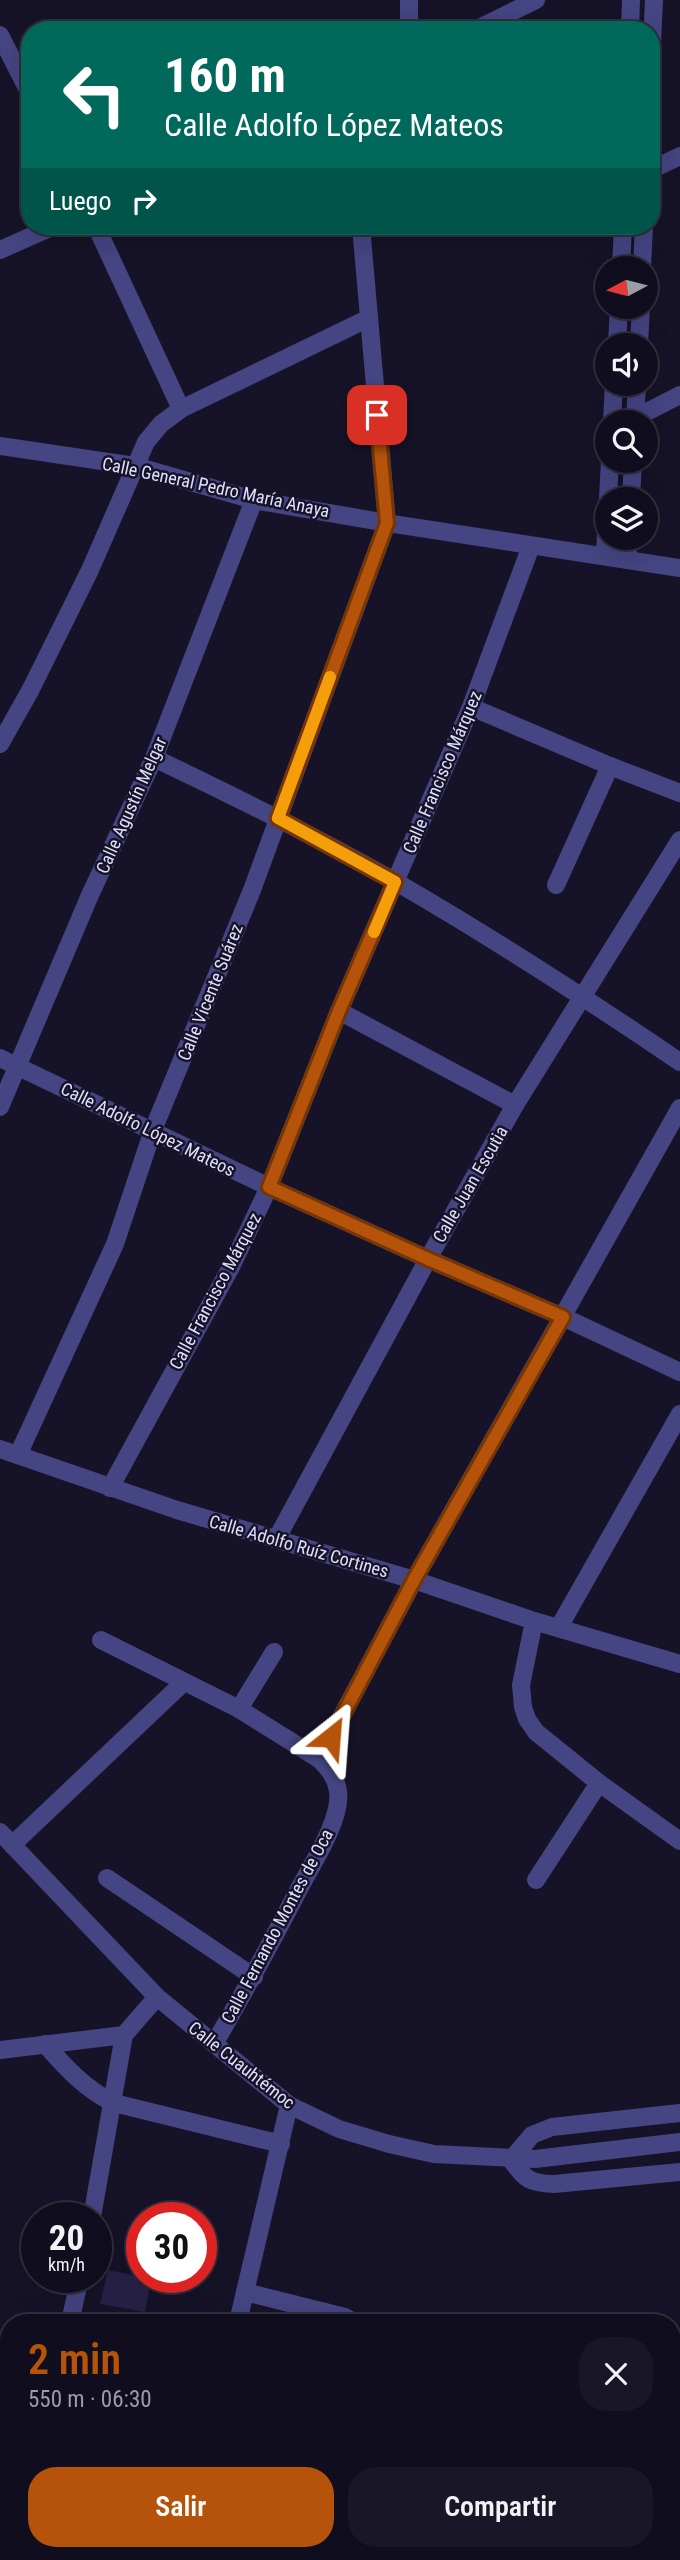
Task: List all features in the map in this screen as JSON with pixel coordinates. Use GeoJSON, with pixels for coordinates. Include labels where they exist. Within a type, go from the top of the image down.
{"type":"FeatureCollection","features":[{"type":"Feature","properties":{"kind":"street"},"geometry":{"type":"LineString","coordinates":[[409,21],[410,0]]}},
{"type":"Feature","properties":{"kind":"street"},"geometry":{"type":"LineString","coordinates":[[493,21],[536,0]]}},
{"type":"Feature","properties":{"kind":"street"},"geometry":{"type":"LineString","coordinates":[[630,21],[631,0]]}},
{"type":"Feature","properties":{"kind":"street"},"geometry":{"type":"LineString","coordinates":[[653,21],[654,0]]}},
{"type":"Feature","properties":{"kind":"street"},"geometry":{"type":"LineString","coordinates":[[0,35],[21,76]]}},
{"type":"Feature","properties":{"kind":"street"},"geometry":{"type":"LineString","coordinates":[[660,166],[680,156]]}},
{"type":"Feature","properties":{"kind":"street"},"geometry":{"type":"LineString","coordinates":[[0,250],[34,235]]}},
{"type":"Feature","properties":{"kind":"street"},"geometry":{"type":"LineString","coordinates":[[100,235],[181,409]]}},
{"type":"Feature","properties":{"kind":"street"},"geometry":{"type":"LineString","coordinates":[[362,235],[387,523]]}},
{"type":"Feature","properties":{"kind":"street"},"geometry":{"type":"LineString","coordinates":[[622,256],[623,235]]}},
{"type":"Feature","properties":{"kind":"street"},"geometry":{"type":"LineString","coordinates":[[643,256],[644,235]]}},
{"type":"Feature","properties":{"kind":"street"},"geometry":{"type":"LineString","coordinates":[[0,744],[31,689],[90,570],[146,442],[162,424],[181,409],[368,319]]}},
{"type":"Feature","properties":{"kind":"street"},"geometry":{"type":"LineString","coordinates":[[653,410],[680,395]]}},
{"type":"Feature","properties":{"kind":"street","name":"Calle General Pedro María Anaya"},"geometry":{"type":"LineString","coordinates":[[0,446],[135,466],[254,500],[680,568]]}},
{"type":"Feature","properties":{"kind":"street","name":"Calle Agustín Melgar"},"geometry":{"type":"LineString","coordinates":[[0,1107],[8,1062],[154,758],[254,500]]}},
{"type":"Feature","properties":{"kind":"street","name":"Calle Vicente Suárez"},"geometry":{"type":"LineString","coordinates":[[18,1455],[115,1244],[153,1130],[252,890],[387,523]]}},
{"type":"Feature","properties":{"kind":"street","name":"Calle Francisco Márquez"},"geometry":{"type":"LineString","coordinates":[[110,1488],[231,1267],[269,1187],[339,1011],[471,706],[531,545]]}},
{"type":"Feature","properties":{"kind":"street"},"geometry":{"type":"LineString","coordinates":[[605,550],[605,555]]}},
{"type":"Feature","properties":{"kind":"street"},"geometry":{"type":"LineString","coordinates":[[628,550],[628,558]]}},
{"type":"Feature","properties":{"kind":"street"},"geometry":{"type":"LineString","coordinates":[[471,706],[680,793]]}},
{"type":"Feature","properties":{"kind":"street"},"geometry":{"type":"LineString","coordinates":[[154,758],[278,818],[395,882],[582,995],[680,1062]]}},
{"type":"Feature","properties":{"kind":"street"},"geometry":{"type":"LineString","coordinates":[[556,885],[610,766]]}},
{"type":"Feature","properties":{"kind":"street","name":"Calle Juan Escutia"},"geometry":{"type":"LineString","coordinates":[[277,1538],[514,1105],[680,840]]}},
{"type":"Feature","properties":{"kind":"street"},"geometry":{"type":"LineString","coordinates":[[339,1011],[514,1105]]}},
{"type":"Feature","properties":{"kind":"street","name":"Calle Adolfo López Mateos"},"geometry":{"type":"LineString","coordinates":[[8,1062],[269,1187],[563,1317],[680,1372]]}},
{"type":"Feature","properties":{"kind":"street"},"geometry":{"type":"LineString","coordinates":[[101,1640],[239,1709],[319,1759],[414,1580],[680,1108]]}},
{"type":"Feature","properties":{"kind":"street"},"geometry":{"type":"LineString","coordinates":[[559,1628],[680,1414]]}},
{"type":"Feature","properties":{"kind":"street","name":"Calle Adolfo Ruíz Cortines"},"geometry":{"type":"LineString","coordinates":[[0,1449],[177,1510],[277,1538],[680,1664]]}},
{"type":"Feature","properties":{"kind":"street"},"geometry":{"type":"LineString","coordinates":[[534,1620],[521,1685],[527,1719],[536,1731],[599,1783],[680,1841]]}},
{"type":"Feature","properties":{"kind":"street"},"geometry":{"type":"LineString","coordinates":[[239,1709],[274,1652]]}},
{"type":"Feature","properties":{"kind":"street"},"geometry":{"type":"LineString","coordinates":[[6,1838],[184,1682]]}},
{"type":"Feature","properties":{"kind":"street","name":"Calle Fernando Montes de Oca"},"geometry":{"type":"LineString","coordinates":[[214,2044],[254,1977],[325,1839],[335,1813],[338,1792],[335,1780],[330,1769],[319,1759]]}},
{"type":"Feature","properties":{"kind":"street"},"geometry":{"type":"LineString","coordinates":[[536,1880],[599,1783]]}},
{"type":"Feature","properties":{"kind":"street","name":"Calle Cuauhtémoc"},"geometry":{"type":"LineString","coordinates":[[6,1838],[157,1997],[289,2105],[339,2129],[434,2154],[511,2160],[680,2143]]}},
{"type":"Feature","properties":{"kind":"street"},"geometry":{"type":"LineString","coordinates":[[107,1878],[254,1977]]}},
{"type":"Feature","properties":{"kind":"street"},"geometry":{"type":"LineString","coordinates":[[95,2202],[124,2035],[157,1997]]}},
{"type":"Feature","properties":{"kind":"street"},"geometry":{"type":"LineString","coordinates":[[0,2050],[124,2035]]}},
{"type":"Feature","properties":{"kind":"street"},"geometry":{"type":"LineString","coordinates":[[45,2044],[61,2063],[96,2095],[114,2103],[281,2144]]}},
{"type":"Feature","properties":{"kind":"street"},"geometry":{"type":"LineString","coordinates":[[240,2314],[289,2105]]}},
{"type":"Feature","properties":{"kind":"street"},"geometry":{"type":"LineString","coordinates":[[680,2113],[552,2127],[532,2135],[511,2160],[525,2178],[536,2183],[554,2184],[680,2172]]}},
{"type":"Feature","properties":{"kind":"street"},"geometry":{"type":"LineString","coordinates":[[245,2292],[333,2314]]}},
{"type":"Feature","properties":{"kind":"street"},"geometry":{"type":"LineString","coordinates":[[72,2314],[76,2293]]}},
{"type":"Feature","properties":{"kind":"building"},"geometry":{"type":"Polygon","coordinates":[[[112,2271],[126,2274],[126,2293],[148,2293],[145,2312],[100,2304],[103,2293],[112,2293],[112,2271]]]}},
{"type":"Feature","properties":{"kind":"slow traffic"},"geometry":{"type":"LineString","coordinates":[[330,677],[278,818],[395,882],[374,932]]}},
{"type":"Feature","properties":{"kind":"route"},"geometry":{"type":"LineString","coordinates":[[331,1737],[414,1580],[563,1317],[269,1187],[339,1011],[395,882],[278,818],[387,523],[377,415]]}}]}
